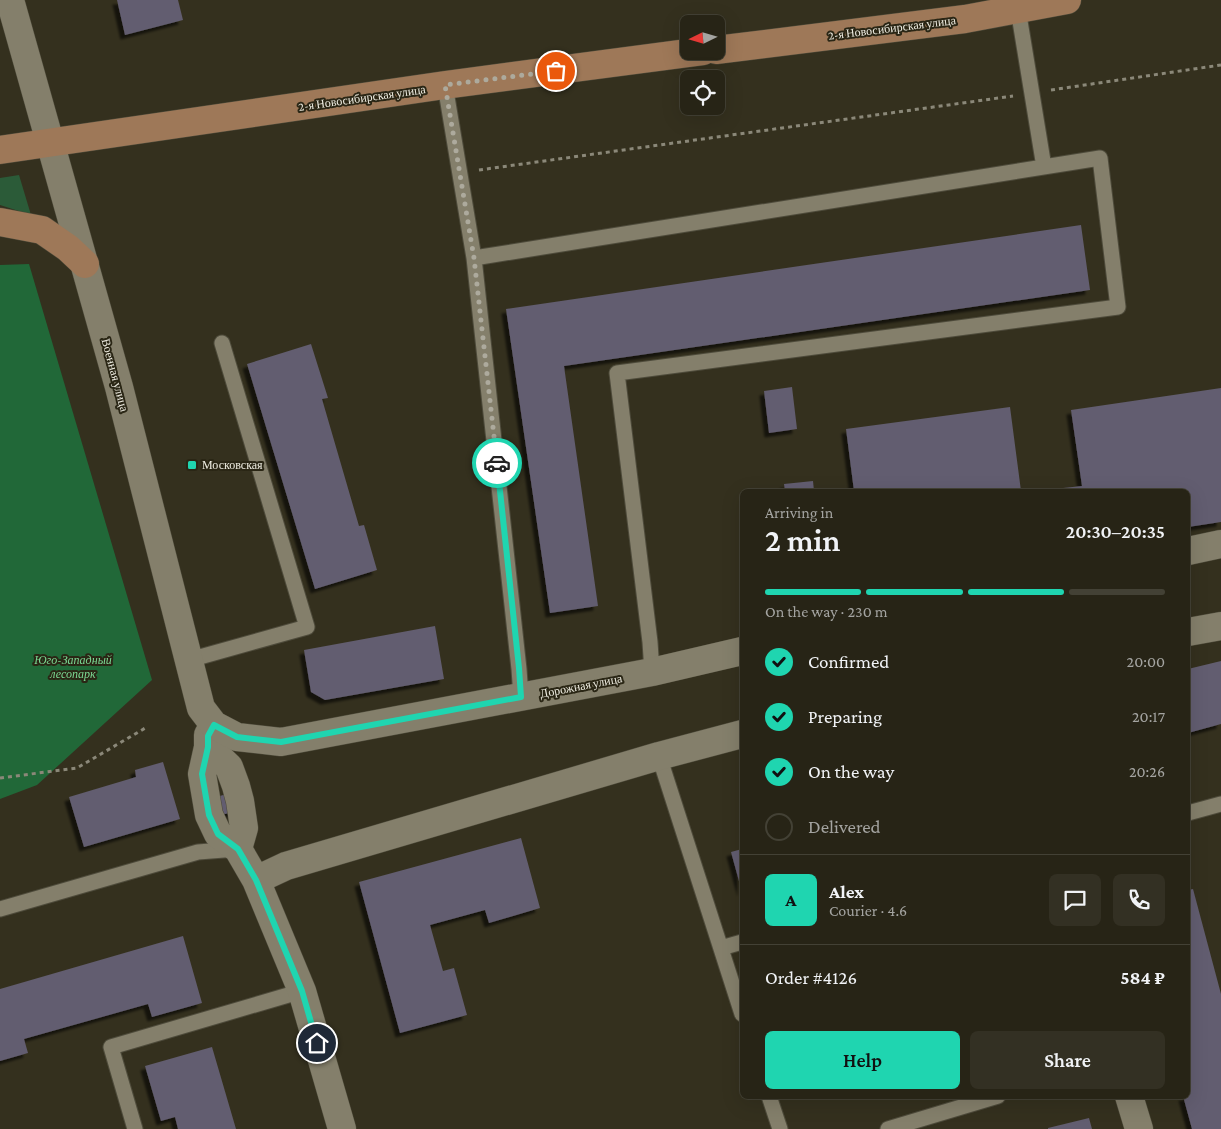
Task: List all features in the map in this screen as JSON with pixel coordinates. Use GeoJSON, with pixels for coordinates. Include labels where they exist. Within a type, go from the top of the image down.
{"type":"FeatureCollection","features":[{"type":"Feature","properties":{"kind":"main road","name":"2-я Новосибирская улица"},"geometry":{"type":"LineString","coordinates":[[725,49],[965,19],[1066,0]]}},
{"type":"Feature","properties":{"kind":"main road","name":"2-я Новосибирская улица"},"geometry":{"type":"LineString","coordinates":[[0,150],[445,85],[680,54]]}},
{"type":"Feature","properties":{"kind":"main road"},"geometry":{"type":"LineString","coordinates":[[0,222],[42,230],[68,248],[84,264]]}},
{"type":"Feature","properties":{"kind":"street","name":"Военная улица"},"geometry":{"type":"LineString","coordinates":[[10,0],[120,387],[201,708],[211,736],[229,767],[240,801],[244,828],[238,849]]}},
{"type":"Feature","properties":{"kind":"street"},"geometry":{"type":"LineString","coordinates":[[1190,551],[1221,544]]}},
{"type":"Feature","properties":{"kind":"street"},"geometry":{"type":"LineString","coordinates":[[1190,632],[1221,626]]}},
{"type":"Feature","properties":{"kind":"street","name":"Дорожная улица"},"geometry":{"type":"LineString","coordinates":[[211,736],[281,742],[652,672],[740,651]]}},
{"type":"Feature","properties":{"kind":"street"},"geometry":{"type":"LineString","coordinates":[[256,880],[286,866],[659,756],[740,735]]}},
{"type":"Feature","properties":{"kind":"street"},"geometry":{"type":"LineString","coordinates":[[211,736],[202,774],[209,815],[218,834],[238,849],[256,880],[302,991],[342,1129]]}},
{"type":"Feature","properties":{"kind":"street"},"geometry":{"type":"LineString","coordinates":[[1130,1099],[1139,1129]]}},
{"type":"Feature","properties":{"kind":"lane"},"geometry":{"type":"LineString","coordinates":[[1018,9],[1044,167]]}},
{"type":"Feature","properties":{"kind":"lane"},"geometry":{"type":"LineString","coordinates":[[445,85],[474,258],[521,697]]}},
{"type":"Feature","properties":{"kind":"lane"},"geometry":{"type":"LineString","coordinates":[[474,258],[1100,158],[1118,307],[617,373],[650,642],[652,672]]}},
{"type":"Feature","properties":{"kind":"lane"},"geometry":{"type":"LineString","coordinates":[[189,660],[307,627],[222,343]]}},
{"type":"Feature","properties":{"kind":"lane"},"geometry":{"type":"LineString","coordinates":[[659,756],[740,1008]]}},
{"type":"Feature","properties":{"kind":"lane"},"geometry":{"type":"LineString","coordinates":[[1190,812],[1221,804]]}},
{"type":"Feature","properties":{"kind":"lane"},"geometry":{"type":"LineString","coordinates":[[0,909],[198,852],[238,849]]}},
{"type":"Feature","properties":{"kind":"lane"},"geometry":{"type":"LineString","coordinates":[[721,948],[740,943]]}},
{"type":"Feature","properties":{"kind":"lane"},"geometry":{"type":"LineString","coordinates":[[135,1129],[111,1047],[302,991]]}},
{"type":"Feature","properties":{"kind":"lane"},"geometry":{"type":"LineString","coordinates":[[770,1099],[780,1129]]}},
{"type":"Feature","properties":{"kind":"lane"},"geometry":{"type":"LineString","coordinates":[[888,1129],[988,1099]]}},
{"type":"Feature","properties":{"kind":"path"},"geometry":{"type":"LineString","coordinates":[[460,172],[653,147],[1221,65]]}},
{"type":"Feature","properties":{"kind":"path"},"geometry":{"type":"LineString","coordinates":[[0,778],[77,768],[147,727]]}},
{"type":"Feature","properties":{"kind":"green space"},"geometry":{"type":"Polygon","coordinates":[[[19,175],[31,215],[0,205],[0,178],[19,175]]]}},
{"type":"Feature","properties":{"kind":"green space","name":"Юго-Западный лесопарк"},"geometry":{"type":"Polygon","coordinates":[[[29,264],[152,680],[37,785],[0,799],[0,265],[29,264]]]}},
{"type":"Feature","properties":{"kind":"building"},"geometry":{"type":"Polygon","coordinates":[[[117,0],[178,0],[183,20],[125,35],[117,0]]]}},
{"type":"Feature","properties":{"kind":"building"},"geometry":{"type":"Polygon","coordinates":[[[1081,225],[1090,290],[564,366],[598,606],[550,613],[506,309],[1081,225]]]}},
{"type":"Feature","properties":{"kind":"building"},"geometry":{"type":"Polygon","coordinates":[[[311,344],[328,398],[322,399],[359,526],[364,525],[377,570],[315,589],[247,364],[311,344]]]}},
{"type":"Feature","properties":{"kind":"building"},"geometry":{"type":"Polygon","coordinates":[[[792,387],[797,429],[769,433],[764,391],[792,387]]]}},
{"type":"Feature","properties":{"kind":"building"},"geometry":{"type":"Polygon","coordinates":[[[1221,388],[1221,522],[1190,527],[1190,489],[1063,489],[1082,486],[1071,410],[1221,388]]]}},
{"type":"Feature","properties":{"kind":"building"},"geometry":{"type":"Polygon","coordinates":[[[1010,407],[1021,489],[854,489],[846,429],[1010,407]]]}},
{"type":"Feature","properties":{"kind":"building"},"geometry":{"type":"Polygon","coordinates":[[[813,481],[814,489],[785,489],[784,484],[813,481]]]}},
{"type":"Feature","properties":{"kind":"building"},"geometry":{"type":"Polygon","coordinates":[[[435,626],[444,679],[325,700],[311,692],[304,650],[435,626]]]}},
{"type":"Feature","properties":{"kind":"building"},"geometry":{"type":"Polygon","coordinates":[[[1221,661],[1221,724],[1190,732],[1190,669],[1221,661]]]}},
{"type":"Feature","properties":{"kind":"building"},"geometry":{"type":"Polygon","coordinates":[[[163,762],[180,819],[84,847],[69,797],[136,777],[135,770],[163,762]]]}},
{"type":"Feature","properties":{"kind":"building"},"geometry":{"type":"Polygon","coordinates":[[[230,793],[236,811],[218,816],[213,798],[230,793]]]}},
{"type":"Feature","properties":{"kind":"building"},"geometry":{"type":"Polygon","coordinates":[[[521,838],[540,908],[489,923],[485,910],[430,925],[443,971],[454,968],[467,1015],[400,1033],[359,882],[521,838]]]}},
{"type":"Feature","properties":{"kind":"building"},"geometry":{"type":"Polygon","coordinates":[[[740,850],[740,885],[731,852],[740,850]]]}},
{"type":"Feature","properties":{"kind":"building"},"geometry":{"type":"Polygon","coordinates":[[[1193,889],[1221,994],[1221,1129],[1192,1129],[1184,1099],[1190,1099],[1190,890],[1193,889]]]}},
{"type":"Feature","properties":{"kind":"building"},"geometry":{"type":"Polygon","coordinates":[[[183,936],[202,1003],[152,1017],[148,1004],[24,1039],[28,1053],[0,1061],[0,989],[183,936]]]}},
{"type":"Feature","properties":{"kind":"building"},"geometry":{"type":"Polygon","coordinates":[[[212,1047],[236,1129],[178,1129],[175,1117],[161,1121],[145,1066],[212,1047]]]}},
{"type":"Feature","properties":{"kind":"building"},"geometry":{"type":"Polygon","coordinates":[[[1089,1118],[1092,1129],[1048,1129],[1048,1128],[1089,1118]]]}},
{"type":"Feature","properties":{"kind":"way so far"},"geometry":{"type":"LineString","coordinates":[[497,463],[474,258],[445,85],[556,71]]}},
{"type":"Feature","properties":{"kind":"place","name":"Московская"},"geometry":{"type":"Point","coordinates":[192,465]}},
{"type":"Feature","properties":{"kind":"route"},"geometry":{"type":"LineString","coordinates":[[317,1043],[302,991],[256,880],[238,849],[218,834],[209,815],[202,774],[208,747],[208,736],[214,725],[237,737],[281,742],[521,697],[497,463]]}}]}
